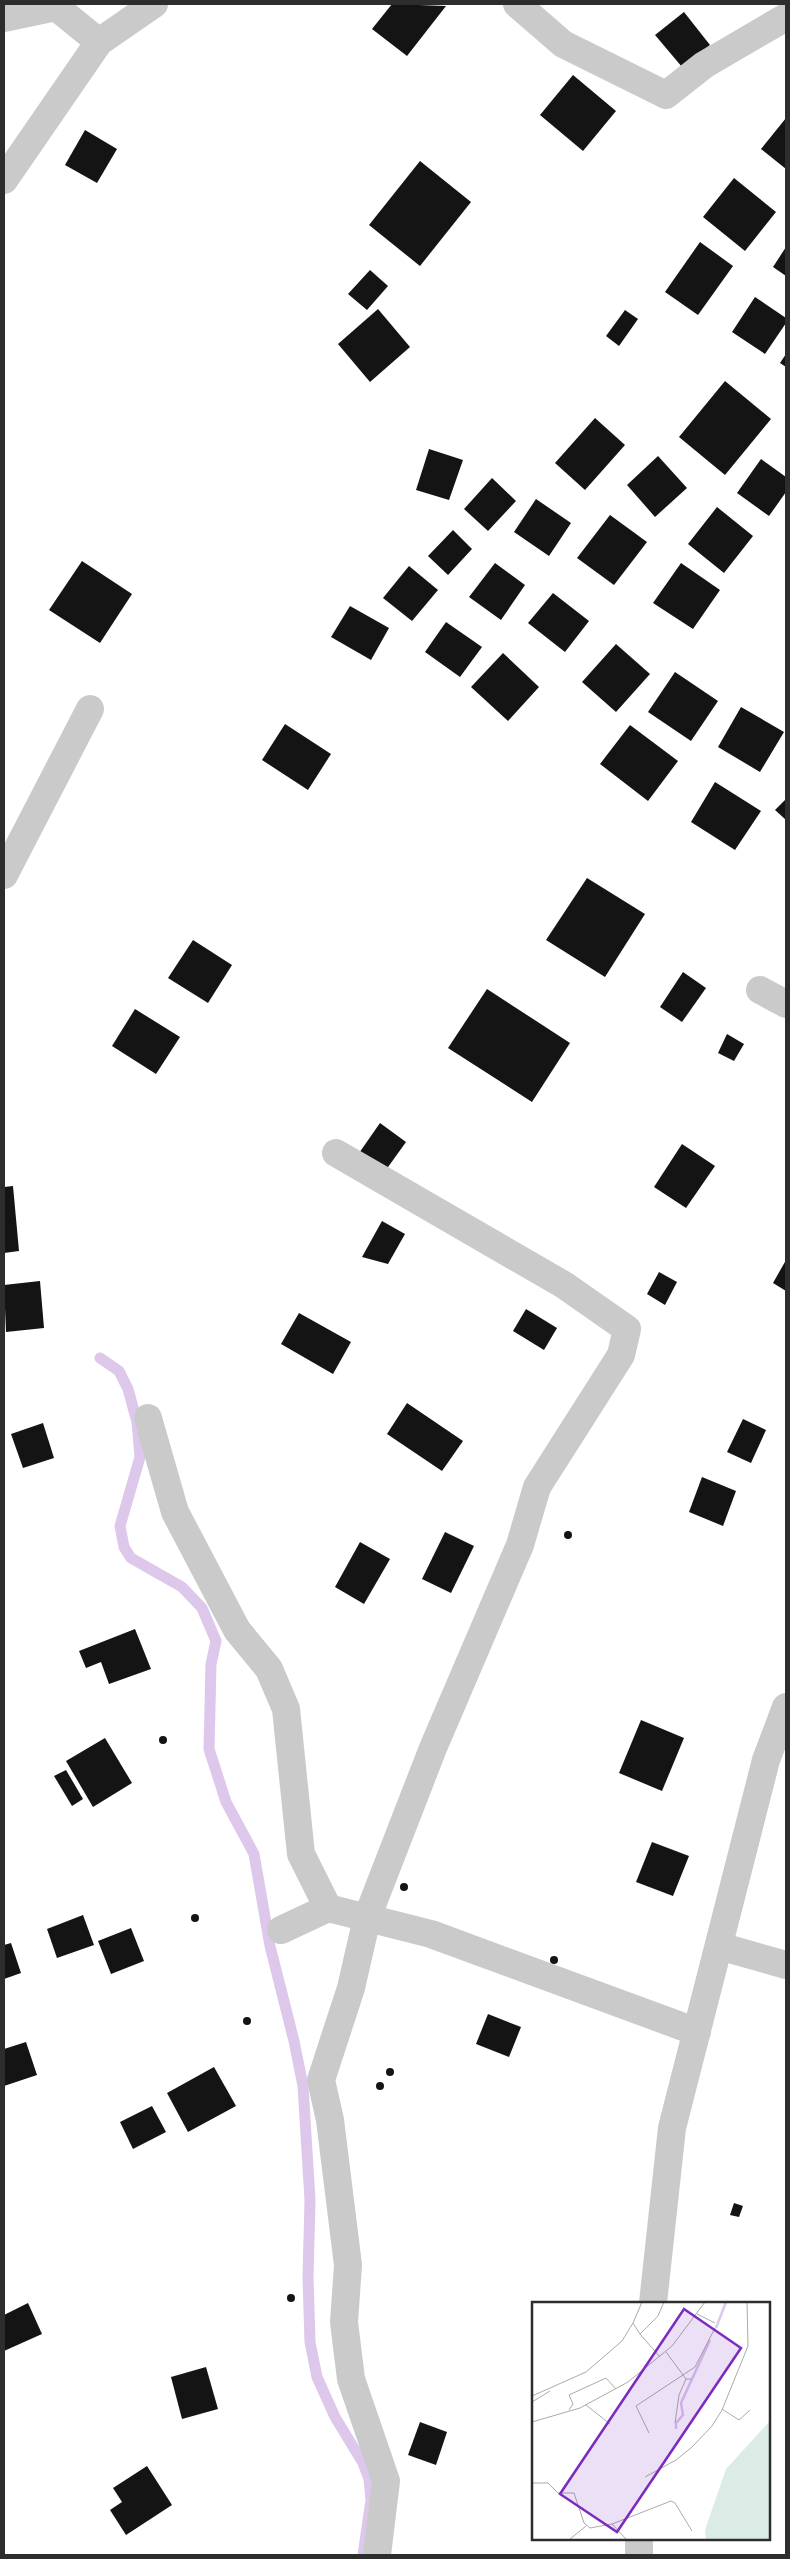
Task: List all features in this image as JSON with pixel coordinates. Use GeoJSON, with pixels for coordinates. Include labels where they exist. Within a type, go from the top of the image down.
{"type":"FeatureCollection","features":[{"type":"Feature","properties":{"kind":"street"},"geometry":{"type":"LineString","coordinates":[[4,180],[99,42],[154,4]]}},
{"type":"Feature","properties":{"kind":"street"},"geometry":{"type":"LineString","coordinates":[[517,4],[563,44],[666,96],[704,65],[786,17]]}},
{"type":"Feature","properties":{"kind":"street"},"geometry":{"type":"LineString","coordinates":[[4,18],[56,7],[99,42]]}},
{"type":"Feature","properties":{"kind":"street"},"geometry":{"type":"LineString","coordinates":[[4,875],[90,709]]}},
{"type":"Feature","properties":{"kind":"street"},"geometry":{"type":"LineString","coordinates":[[760,990],[786,1004]]}},
{"type":"Feature","properties":{"kind":"street"},"geometry":{"type":"LineString","coordinates":[[336,1153],[564,1285],[627,1329],[621,1355],[536,1487],[520,1545],[433,1748],[367,1918],[351,1988],[321,2080],[330,2120],[348,2265],[344,2322],[351,2379],[386,2482],[378,2555]]}},
{"type":"Feature","properties":{"kind":"street"},"geometry":{"type":"LineString","coordinates":[[148,1418],[175,1512],[237,1630],[269,1669],[286,1709],[302,1854],[328,1908]]}},
{"type":"Feature","properties":{"kind":"street"},"geometry":{"type":"LineString","coordinates":[[653,2302],[672,2128],[766,1760],[786,1707]]}},
{"type":"Feature","properties":{"kind":"street"},"geometry":{"type":"LineString","coordinates":[[281,1930],[328,1908],[431,1934],[697,2032]]}},
{"type":"Feature","properties":{"kind":"street"},"geometry":{"type":"LineString","coordinates":[[719,1946],[786,1965]]}},
{"type":"Feature","properties":{"kind":"street"},"geometry":{"type":"LineString","coordinates":[[639,2539],[639,2555]]}},
{"type":"Feature","properties":{"kind":"building"},"geometry":{"type":"Polygon","coordinates":[[[392,4],[446,6],[407,56],[372,29],[392,4]]]}},
{"type":"Feature","properties":{"kind":"building"},"geometry":{"type":"Polygon","coordinates":[[[684,12],[710,45],[682,67],[655,35],[684,12]]]}},
{"type":"Feature","properties":{"kind":"building"},"geometry":{"type":"Polygon","coordinates":[[[573,75],[616,111],[583,151],[540,115],[573,75]]]}},
{"type":"Feature","properties":{"kind":"building"},"geometry":{"type":"Polygon","coordinates":[[[786,118],[786,169],[761,149],[786,118]]]}},
{"type":"Feature","properties":{"kind":"building"},"geometry":{"type":"Polygon","coordinates":[[[85,130],[117,149],[97,183],[65,165],[85,130]]]}},
{"type":"Feature","properties":{"kind":"building"},"geometry":{"type":"Polygon","coordinates":[[[420,161],[471,202],[420,266],[369,225],[420,161]]]}},
{"type":"Feature","properties":{"kind":"building"},"geometry":{"type":"Polygon","coordinates":[[[734,178],[776,212],[745,251],[703,217],[734,178]]]}},
{"type":"Feature","properties":{"kind":"building"},"geometry":{"type":"Polygon","coordinates":[[[700,242],[733,266],[698,315],[665,292],[700,242]]]}},
{"type":"Feature","properties":{"kind":"building"},"geometry":{"type":"Polygon","coordinates":[[[786,247],[786,276],[773,267],[786,247]]]}},
{"type":"Feature","properties":{"kind":"building"},"geometry":{"type":"Polygon","coordinates":[[[370,270],[388,286],[367,310],[348,294],[370,270]]]}},
{"type":"Feature","properties":{"kind":"building"},"geometry":{"type":"Polygon","coordinates":[[[755,297],[786,318],[786,323],[765,354],[732,332],[755,297]]]}},
{"type":"Feature","properties":{"kind":"building"},"geometry":{"type":"Polygon","coordinates":[[[378,309],[410,347],[370,382],[338,344],[378,309]]]}},
{"type":"Feature","properties":{"kind":"building"},"geometry":{"type":"Polygon","coordinates":[[[625,310],[638,319],[619,346],[606,336],[625,310]]]}},
{"type":"Feature","properties":{"kind":"building"},"geometry":{"type":"Polygon","coordinates":[[[786,354],[786,367],[780,363],[786,354]]]}},
{"type":"Feature","properties":{"kind":"building"},"geometry":{"type":"Polygon","coordinates":[[[725,381],[771,419],[725,475],[679,437],[725,381]]]}},
{"type":"Feature","properties":{"kind":"building"},"geometry":{"type":"Polygon","coordinates":[[[595,418],[625,445],[585,490],[555,463],[595,418]]]}},
{"type":"Feature","properties":{"kind":"building"},"geometry":{"type":"Polygon","coordinates":[[[429,449],[463,460],[449,500],[416,490],[429,449]]]}},
{"type":"Feature","properties":{"kind":"building"},"geometry":{"type":"Polygon","coordinates":[[[658,456],[687,488],[655,517],[627,485],[658,456]]]}},
{"type":"Feature","properties":{"kind":"building"},"geometry":{"type":"Polygon","coordinates":[[[761,459],[786,477],[786,492],[769,516],[737,493],[761,459]]]}},
{"type":"Feature","properties":{"kind":"building"},"geometry":{"type":"Polygon","coordinates":[[[492,478],[516,501],[488,531],[464,509],[492,478]]]}},
{"type":"Feature","properties":{"kind":"building"},"geometry":{"type":"Polygon","coordinates":[[[536,499],[571,523],[549,556],[514,532],[536,499]]]}},
{"type":"Feature","properties":{"kind":"building"},"geometry":{"type":"Polygon","coordinates":[[[717,507],[753,536],[724,573],[688,544],[717,507]]]}},
{"type":"Feature","properties":{"kind":"building"},"geometry":{"type":"Polygon","coordinates":[[[610,515],[647,542],[614,585],[577,558],[610,515]]]}},
{"type":"Feature","properties":{"kind":"building"},"geometry":{"type":"Polygon","coordinates":[[[453,530],[472,549],[448,575],[428,556],[453,530]]]}},
{"type":"Feature","properties":{"kind":"building"},"geometry":{"type":"Polygon","coordinates":[[[82,561],[132,594],[100,643],[49,610],[82,561]]]}},
{"type":"Feature","properties":{"kind":"building"},"geometry":{"type":"Polygon","coordinates":[[[495,563],[525,585],[501,620],[469,597],[495,563]]]}},
{"type":"Feature","properties":{"kind":"building"},"geometry":{"type":"Polygon","coordinates":[[[681,563],[720,590],[693,629],[653,603],[681,563]]]}},
{"type":"Feature","properties":{"kind":"building"},"geometry":{"type":"Polygon","coordinates":[[[409,566],[438,590],[412,621],[383,598],[409,566]]]}},
{"type":"Feature","properties":{"kind":"building"},"geometry":{"type":"Polygon","coordinates":[[[553,593],[589,621],[565,652],[528,623],[553,593]]]}},
{"type":"Feature","properties":{"kind":"building"},"geometry":{"type":"Polygon","coordinates":[[[350,606],[389,628],[371,660],[331,637],[350,606]]]}},
{"type":"Feature","properties":{"kind":"building"},"geometry":{"type":"Polygon","coordinates":[[[446,622],[482,647],[460,677],[425,652],[446,622]]]}},
{"type":"Feature","properties":{"kind":"building"},"geometry":{"type":"Polygon","coordinates":[[[616,644],[650,674],[616,712],[582,682],[616,644]]]}},
{"type":"Feature","properties":{"kind":"building"},"geometry":{"type":"Polygon","coordinates":[[[503,653],[539,687],[508,721],[471,687],[503,653]]]}},
{"type":"Feature","properties":{"kind":"building"},"geometry":{"type":"Polygon","coordinates":[[[675,672],[718,701],[691,741],[648,712],[675,672]]]}},
{"type":"Feature","properties":{"kind":"building"},"geometry":{"type":"Polygon","coordinates":[[[741,707],[784,732],[760,772],[718,747],[741,707]]]}},
{"type":"Feature","properties":{"kind":"building"},"geometry":{"type":"Polygon","coordinates":[[[285,724],[331,754],[308,790],[262,760],[285,724]]]}},
{"type":"Feature","properties":{"kind":"building"},"geometry":{"type":"Polygon","coordinates":[[[630,725],[678,761],[648,801],[600,764],[630,725]]]}},
{"type":"Feature","properties":{"kind":"building"},"geometry":{"type":"Polygon","coordinates":[[[715,782],[761,811],[735,850],[691,822],[715,782]]]}},
{"type":"Feature","properties":{"kind":"building"},"geometry":{"type":"Polygon","coordinates":[[[786,799],[786,820],[775,810],[786,799]]]}},
{"type":"Feature","properties":{"kind":"building"},"geometry":{"type":"Polygon","coordinates":[[[587,878],[645,914],[605,977],[546,940],[587,878]]]}},
{"type":"Feature","properties":{"kind":"building"},"geometry":{"type":"Polygon","coordinates":[[[193,940],[232,965],[208,1003],[168,978],[193,940]]]}},
{"type":"Feature","properties":{"kind":"building"},"geometry":{"type":"Polygon","coordinates":[[[683,972],[706,988],[682,1022],[660,1007],[683,972]]]}},
{"type":"Feature","properties":{"kind":"building"},"geometry":{"type":"Polygon","coordinates":[[[487,989],[570,1043],[532,1102],[448,1048],[487,989]]]}},
{"type":"Feature","properties":{"kind":"building"},"geometry":{"type":"Polygon","coordinates":[[[135,1009],[180,1037],[156,1074],[112,1046],[135,1009]]]}},
{"type":"Feature","properties":{"kind":"building"},"geometry":{"type":"Polygon","coordinates":[[[727,1034],[744,1044],[734,1061],[718,1053],[727,1034]]]}},
{"type":"Feature","properties":{"kind":"building"},"geometry":{"type":"Polygon","coordinates":[[[380,1123],[406,1142],[383,1174],[357,1156],[380,1123]]]}},
{"type":"Feature","properties":{"kind":"building"},"geometry":{"type":"Polygon","coordinates":[[[682,1144],[715,1166],[686,1208],[654,1187],[682,1144]]]}},
{"type":"Feature","properties":{"kind":"building"},"geometry":{"type":"Polygon","coordinates":[[[13,1186],[19,1251],[4,1253],[4,1187],[13,1186]]]}},
{"type":"Feature","properties":{"kind":"building"},"geometry":{"type":"Polygon","coordinates":[[[382,1221],[405,1234],[388,1264],[362,1257],[382,1221]]]}},
{"type":"Feature","properties":{"kind":"building"},"geometry":{"type":"Polygon","coordinates":[[[786,1260],[786,1291],[773,1283],[786,1260]]]}},
{"type":"Feature","properties":{"kind":"building"},"geometry":{"type":"Polygon","coordinates":[[[659,1272],[677,1282],[665,1305],[647,1294],[659,1272]]]}},
{"type":"Feature","properties":{"kind":"building"},"geometry":{"type":"Polygon","coordinates":[[[40,1281],[44,1328],[6,1332],[4,1285],[40,1281]]]}},
{"type":"Feature","properties":{"kind":"building"},"geometry":{"type":"Polygon","coordinates":[[[526,1309],[557,1328],[544,1350],[513,1331],[526,1309]]]}},
{"type":"Feature","properties":{"kind":"building"},"geometry":{"type":"Polygon","coordinates":[[[299,1313],[351,1342],[333,1374],[281,1344],[299,1313]]]}},
{"type":"Feature","properties":{"kind":"building"},"geometry":{"type":"Polygon","coordinates":[[[407,1403],[463,1441],[442,1471],[387,1434],[407,1403]]]}},
{"type":"Feature","properties":{"kind":"building"},"geometry":{"type":"Polygon","coordinates":[[[743,1419],[766,1430],[751,1463],[727,1452],[743,1419]]]}},
{"type":"Feature","properties":{"kind":"building"},"geometry":{"type":"Polygon","coordinates":[[[43,1423],[54,1458],[23,1468],[11,1434],[43,1423]]]}},
{"type":"Feature","properties":{"kind":"building"},"geometry":{"type":"Polygon","coordinates":[[[702,1477],[736,1491],[723,1526],[689,1512],[702,1477]]]}},
{"type":"Feature","properties":{"kind":"building"},"geometry":{"type":"Polygon","coordinates":[[[568,1531],[572,1535],[568,1539],[564,1535],[568,1531]]]}},
{"type":"Feature","properties":{"kind":"building"},"geometry":{"type":"Polygon","coordinates":[[[445,1532],[474,1546],[451,1593],[422,1579],[445,1532]]]}},
{"type":"Feature","properties":{"kind":"building"},"geometry":{"type":"Polygon","coordinates":[[[360,1542],[390,1559],[364,1604],[335,1587],[360,1542]]]}},
{"type":"Feature","properties":{"kind":"building"},"geometry":{"type":"Polygon","coordinates":[[[135,1629],[151,1669],[109,1684],[101,1662],[86,1668],[79,1651],[135,1629]]]}},
{"type":"Feature","properties":{"kind":"building"},"geometry":{"type":"Polygon","coordinates":[[[641,1720],[684,1738],[662,1791],[619,1773],[641,1720]]]}},
{"type":"Feature","properties":{"kind":"building"},"geometry":{"type":"Polygon","coordinates":[[[163,1736],[167,1740],[163,1744],[159,1740],[163,1736]]]}},
{"type":"Feature","properties":{"kind":"building"},"geometry":{"type":"Polygon","coordinates":[[[105,1738],[132,1783],[93,1807],[66,1761],[105,1738]]]}},
{"type":"Feature","properties":{"kind":"building"},"geometry":{"type":"Polygon","coordinates":[[[66,1770],[83,1799],[72,1806],[54,1776],[66,1770]]]}},
{"type":"Feature","properties":{"kind":"building"},"geometry":{"type":"Polygon","coordinates":[[[652,1842],[689,1856],[673,1896],[636,1882],[652,1842]]]}},
{"type":"Feature","properties":{"kind":"building"},"geometry":{"type":"Polygon","coordinates":[[[404,1883],[408,1887],[404,1891],[400,1887],[404,1883]]]}},
{"type":"Feature","properties":{"kind":"building"},"geometry":{"type":"Polygon","coordinates":[[[195,1914],[199,1918],[195,1922],[191,1918],[195,1914]]]}},
{"type":"Feature","properties":{"kind":"building"},"geometry":{"type":"Polygon","coordinates":[[[83,1915],[94,1945],[57,1958],[47,1929],[83,1915]]]}},
{"type":"Feature","properties":{"kind":"building"},"geometry":{"type":"Polygon","coordinates":[[[131,1928],[144,1961],[111,1974],[98,1941],[131,1928]]]}},
{"type":"Feature","properties":{"kind":"building"},"geometry":{"type":"Polygon","coordinates":[[[11,1943],[21,1973],[4,1979],[4,1945],[11,1943]]]}},
{"type":"Feature","properties":{"kind":"building"},"geometry":{"type":"Polygon","coordinates":[[[554,1956],[558,1960],[554,1964],[550,1960],[554,1956]]]}},
{"type":"Feature","properties":{"kind":"building"},"geometry":{"type":"Polygon","coordinates":[[[488,2014],[521,2027],[509,2057],[476,2044],[488,2014]]]}},
{"type":"Feature","properties":{"kind":"building"},"geometry":{"type":"Polygon","coordinates":[[[247,2017],[251,2021],[247,2025],[243,2021],[247,2017]]]}},
{"type":"Feature","properties":{"kind":"building"},"geometry":{"type":"Polygon","coordinates":[[[26,2042],[37,2075],[4,2086],[4,2049],[26,2042]]]}},
{"type":"Feature","properties":{"kind":"building"},"geometry":{"type":"Polygon","coordinates":[[[214,2067],[236,2106],[188,2132],[167,2093],[214,2067]]]}},
{"type":"Feature","properties":{"kind":"building"},"geometry":{"type":"Polygon","coordinates":[[[390,2068],[394,2072],[390,2076],[386,2072],[390,2068]]]}},
{"type":"Feature","properties":{"kind":"building"},"geometry":{"type":"Polygon","coordinates":[[[380,2082],[384,2086],[380,2090],[376,2086],[380,2082]]]}},
{"type":"Feature","properties":{"kind":"building"},"geometry":{"type":"Polygon","coordinates":[[[152,2106],[166,2132],[133,2149],[120,2122],[152,2106]]]}},
{"type":"Feature","properties":{"kind":"building"},"geometry":{"type":"Polygon","coordinates":[[[734,2203],[743,2206],[739,2217],[730,2215],[734,2203]]]}},
{"type":"Feature","properties":{"kind":"building"},"geometry":{"type":"Polygon","coordinates":[[[291,2294],[295,2298],[291,2302],[287,2298],[291,2294]]]}},
{"type":"Feature","properties":{"kind":"building"},"geometry":{"type":"Polygon","coordinates":[[[28,2303],[42,2334],[4,2351],[4,2315],[28,2303]]]}},
{"type":"Feature","properties":{"kind":"building"},"geometry":{"type":"Polygon","coordinates":[[[206,2367],[218,2409],[182,2419],[171,2377],[206,2367]]]}},
{"type":"Feature","properties":{"kind":"building"},"geometry":{"type":"Polygon","coordinates":[[[420,2422],[447,2432],[436,2465],[408,2455],[420,2422]]]}},
{"type":"Feature","properties":{"kind":"building"},"geometry":{"type":"Polygon","coordinates":[[[147,2466],[172,2505],[126,2535],[110,2510],[122,2502],[113,2488],[147,2466]]]}},
{"type":"Feature","properties":{"kind":"waterway"},"geometry":{"type":"LineString","coordinates":[[100,1358],[119,1371],[128,1389],[137,1422],[140,1457],[120,1526],[124,1547],[131,1558],[182,1587],[202,1608],[216,1641],[211,1664],[209,1749],[226,1802],[254,1854],[270,1946],[294,2041],[303,2086],[310,2200],[308,2277],[310,2342],[317,2377],[335,2417],[363,2463],[369,2479],[371,2500],[363,2555]]}}]}
